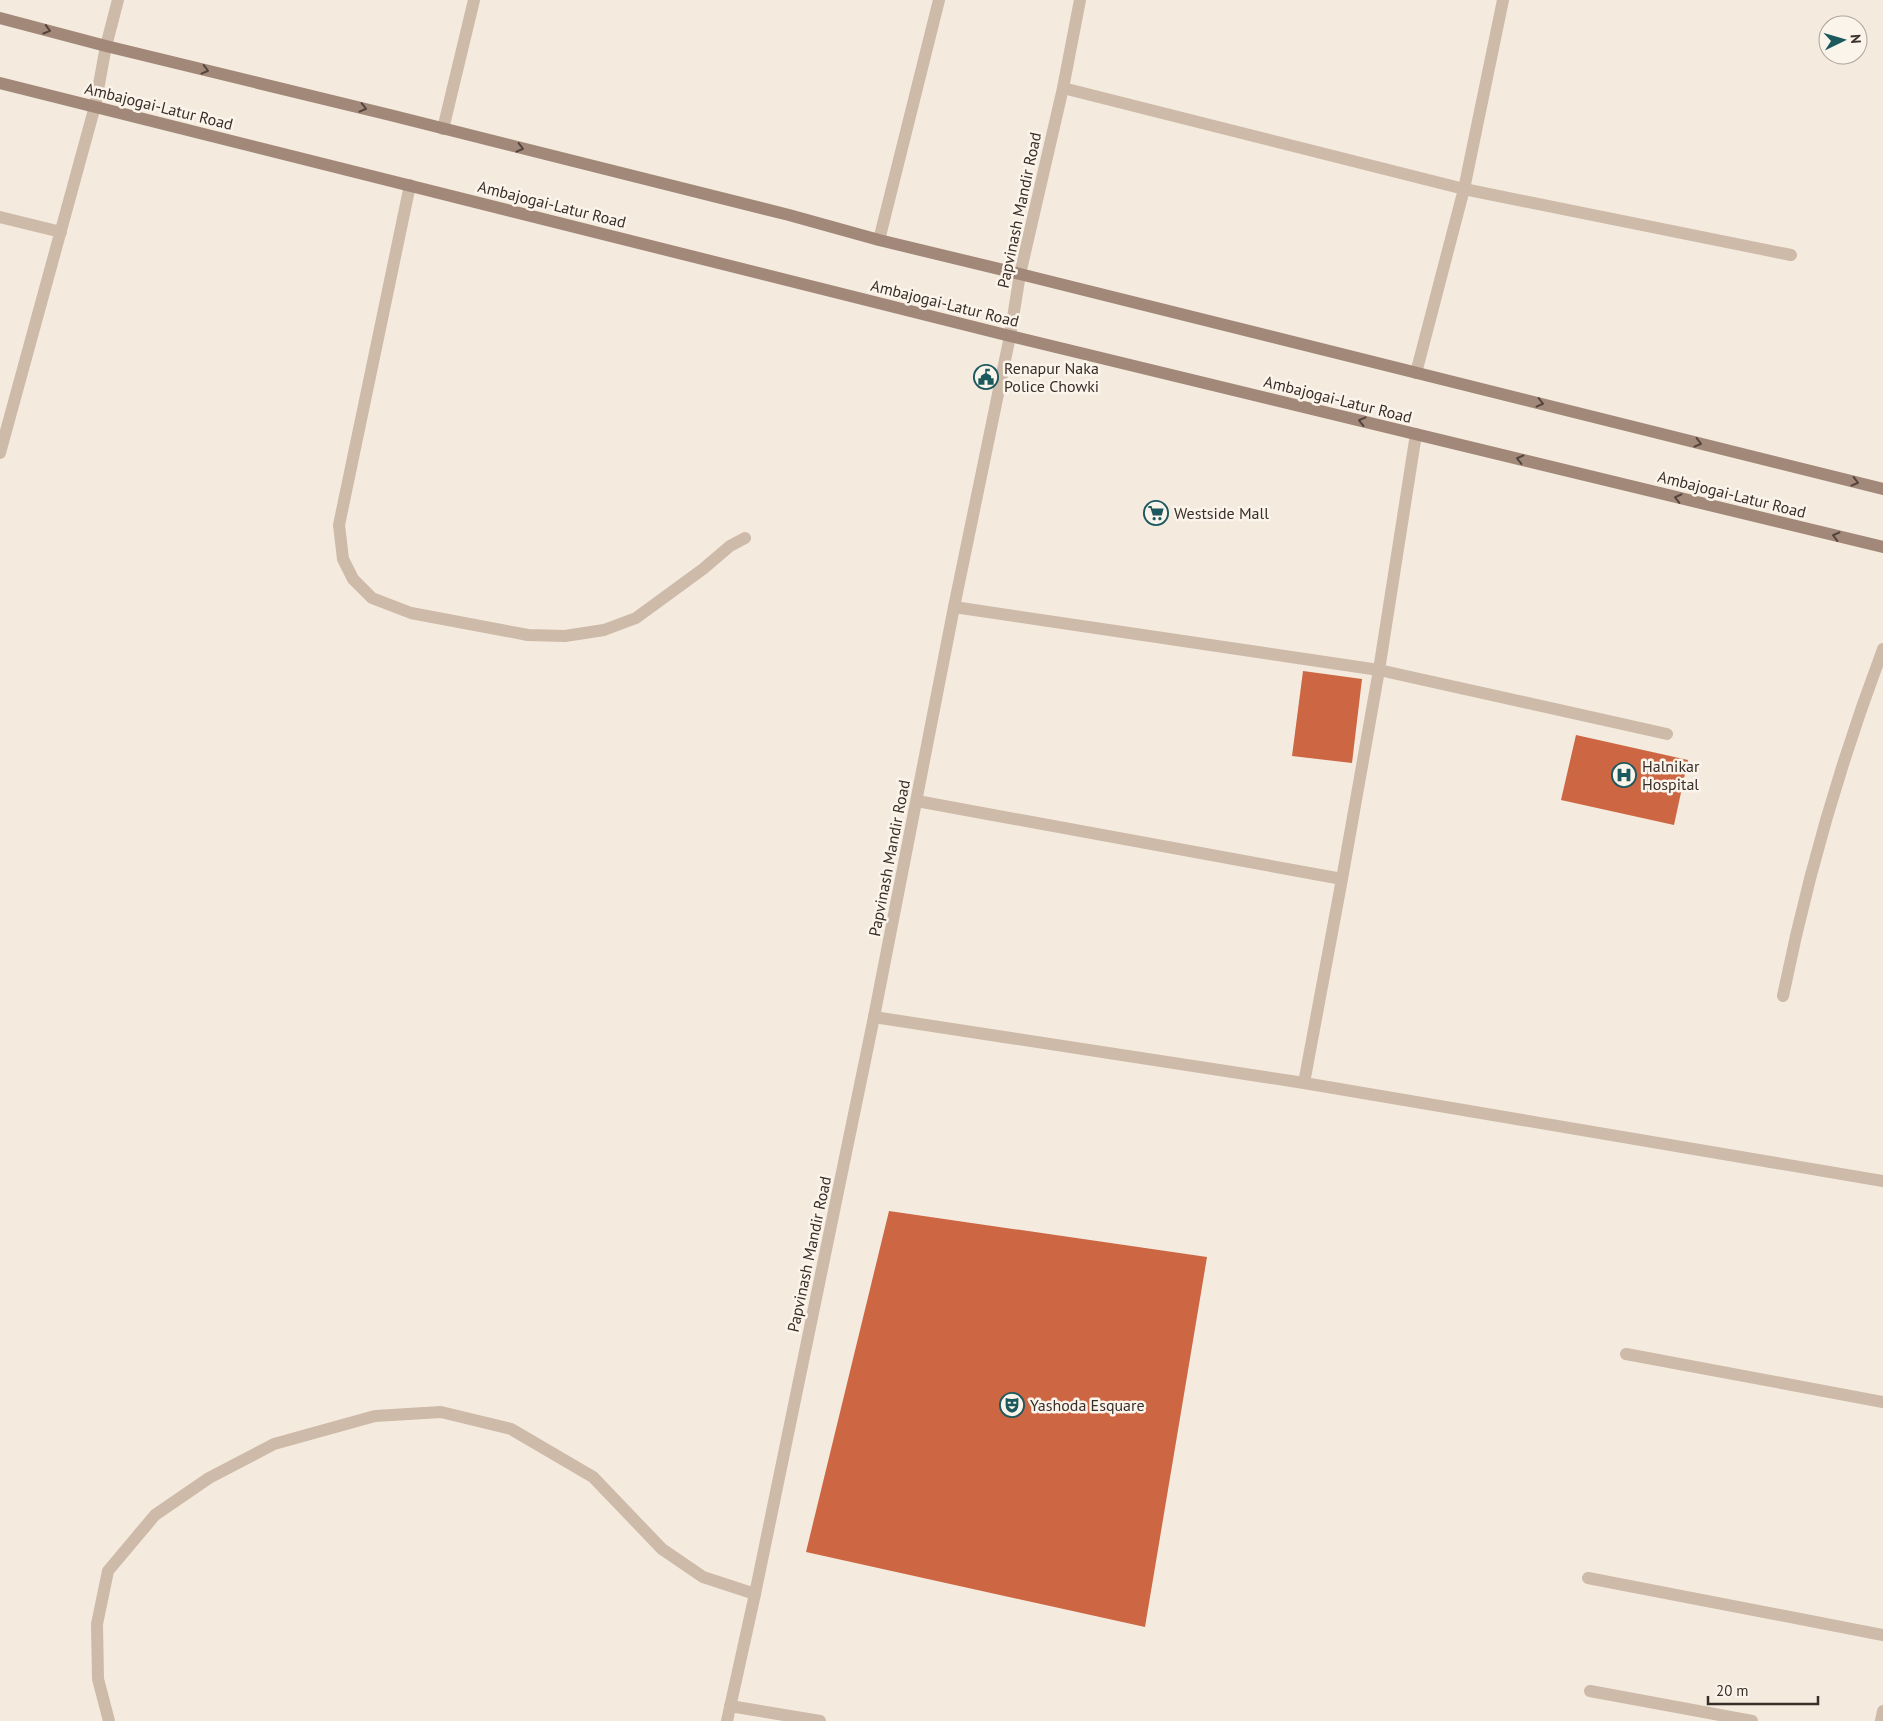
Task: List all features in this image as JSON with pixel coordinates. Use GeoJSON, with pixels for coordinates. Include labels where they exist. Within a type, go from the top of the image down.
{"type":"FeatureCollection","features":[{"type":"Feature","properties":{"kind":"main road"},"geometry":{"type":"LineString","coordinates":[[0,18],[779,213],[879,240],[1883,489]]}},
{"type":"Feature","properties":{"kind":"main road","name":"Ambajogai-Latur Road"},"geometry":{"type":"LineString","coordinates":[[0,83],[1010,336],[1883,547]]}},
{"type":"Feature","properties":{"kind":"street"},"geometry":{"type":"LineString","coordinates":[[0,453],[95,106],[106,46],[118,0]]}},
{"type":"Feature","properties":{"kind":"street"},"geometry":{"type":"LineString","coordinates":[[443,129],[474,0]]}},
{"type":"Feature","properties":{"kind":"street"},"geometry":{"type":"LineString","coordinates":[[879,240],[939,0]]}},
{"type":"Feature","properties":{"kind":"street","name":"Papvinash Mandir Road"},"geometry":{"type":"LineString","coordinates":[[727,1721],[874,1017],[954,607],[1010,336],[1020,274],[1063,88],[1080,0]]}},
{"type":"Feature","properties":{"kind":"street"},"geometry":{"type":"LineString","coordinates":[[1416,373],[1464,189],[1503,0]]}},
{"type":"Feature","properties":{"kind":"street"},"geometry":{"type":"LineString","coordinates":[[1063,88],[1464,189],[1791,255]]}},
{"type":"Feature","properties":{"kind":"street"},"geometry":{"type":"LineString","coordinates":[[410,185],[338,525],[343,559],[353,578],[372,598],[411,613],[528,635],[565,636],[604,630],[636,618],[703,569],[730,546],[744,538]]}},
{"type":"Feature","properties":{"kind":"street"},"geometry":{"type":"LineString","coordinates":[[0,217],[61,232]]}},
{"type":"Feature","properties":{"kind":"street"},"geometry":{"type":"LineString","coordinates":[[1304,1083],[1379,670],[1416,434]]}},
{"type":"Feature","properties":{"kind":"street"},"geometry":{"type":"LineString","coordinates":[[954,607],[1379,670],[1667,734]]}},
{"type":"Feature","properties":{"kind":"street"},"geometry":{"type":"LineString","coordinates":[[1783,996],[1797,927],[1822,828],[1862,705],[1883,649]]}},
{"type":"Feature","properties":{"kind":"street"},"geometry":{"type":"LineString","coordinates":[[917,802],[1342,879]]}},
{"type":"Feature","properties":{"kind":"street"},"geometry":{"type":"LineString","coordinates":[[874,1017],[1304,1083],[1883,1181]]}},
{"type":"Feature","properties":{"kind":"street"},"geometry":{"type":"LineString","coordinates":[[1626,1354],[1883,1402]]}},
{"type":"Feature","properties":{"kind":"street"},"geometry":{"type":"LineString","coordinates":[[109,1721],[98,1679],[97,1624],[108,1571],[155,1515],[209,1478],[274,1444],[375,1416],[441,1412],[511,1429],[593,1477],[662,1549],[704,1577],[755,1594]]}},
{"type":"Feature","properties":{"kind":"street"},"geometry":{"type":"LineString","coordinates":[[1588,1578],[1883,1634]]}},
{"type":"Feature","properties":{"kind":"street"},"geometry":{"type":"LineString","coordinates":[[1590,1691],[1752,1721]]}},
{"type":"Feature","properties":{"kind":"street"},"geometry":{"type":"LineString","coordinates":[[730,1706],[820,1721]]}},
{"type":"Feature","properties":{"kind":"street"},"geometry":{"type":"LineString","coordinates":[[1881,1721],[1883,1711]]}},
{"type":"Feature","properties":{"kind":"building"},"geometry":{"type":"Polygon","coordinates":[[[1303,671],[1362,679],[1352,763],[1292,756],[1303,671]]]}},
{"type":"Feature","properties":{"kind":"building"},"geometry":{"type":"Polygon","coordinates":[[[1576,735],[1688,760],[1674,825],[1561,800],[1576,735]]]}},
{"type":"Feature","properties":{"kind":"building","name":"Yashoda Esquare"},"geometry":{"type":"Polygon","coordinates":[[[889,1211],[1207,1257],[1145,1627],[806,1552],[889,1211]]]}},
{"type":"Feature","properties":{"kind":"place","name":"Renapur Naka Police Chowki"},"geometry":{"type":"Point","coordinates":[986,377]}},
{"type":"Feature","properties":{"kind":"place","name":"Westside Mall"},"geometry":{"type":"Point","coordinates":[1156,513]}},
{"type":"Feature","properties":{"kind":"place","name":"Halnikar Hospital"},"geometry":{"type":"Point","coordinates":[1624,775]}},
{"type":"Feature","properties":{"kind":"place","name":"Yashoda Esquare"},"geometry":{"type":"Point","coordinates":[1012,1405]}}]}
